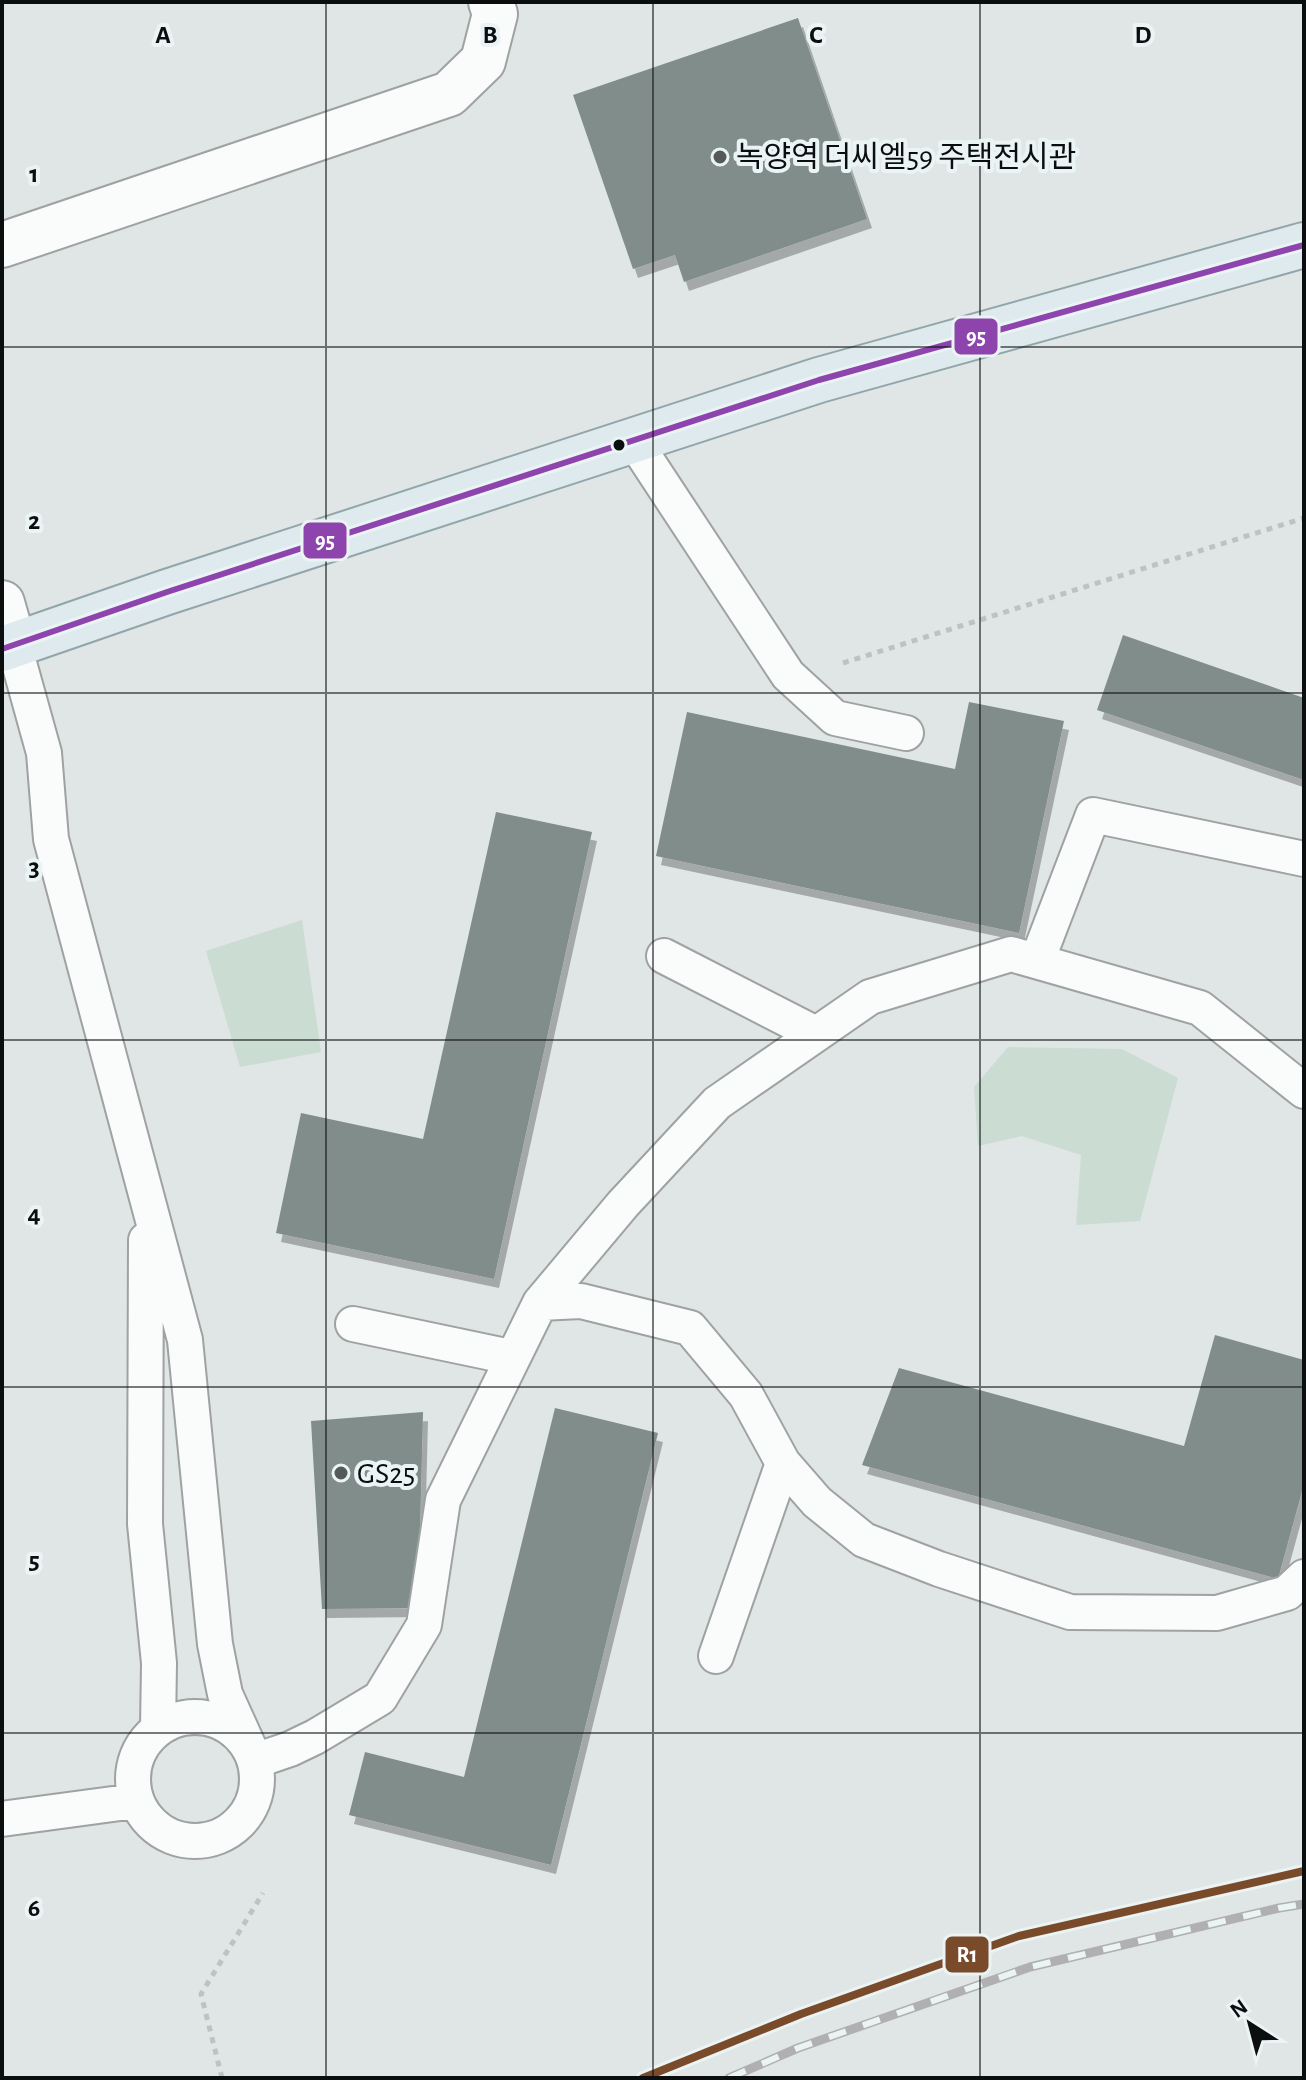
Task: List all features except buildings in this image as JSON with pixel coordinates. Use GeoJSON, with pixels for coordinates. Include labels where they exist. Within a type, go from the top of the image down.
{"type":"FeatureCollection","features":[{"type":"Feature","properties":{"kind":"main road"},"geometry":{"type":"LineString","coordinates":[[8,647],[182,587],[819,380],[1304,245]]}},
{"type":"Feature","properties":{"kind":"street"},"geometry":{"type":"LineString","coordinates":[[2,245],[449,94],[483,61],[495,14],[491,2]]}},
{"type":"Feature","properties":{"kind":"street"},"geometry":{"type":"LineString","coordinates":[[2,603],[8,647]]}},
{"type":"Feature","properties":{"kind":"lane"},"geometry":{"type":"LineString","coordinates":[[634,441],[788,675],[835,718],[906,733]]}},
{"type":"Feature","properties":{"kind":"lane"},"geometry":{"type":"LineString","coordinates":[[8,647],[44,753],[51,839],[185,1340],[215,1644],[225,1694],[252,1754],[257,1782],[253,1804],[241,1822],[224,1835],[204,1842],[183,1841],[163,1834],[146,1820],[135,1801],[133,1769],[146,1739],[158,1728],[177,1719],[198,1717],[217,1721],[235,1731],[252,1754]]}},
{"type":"Feature","properties":{"kind":"lane"},"geometry":{"type":"LineString","coordinates":[[1037,961],[1093,815],[1304,859]]}},
{"type":"Feature","properties":{"kind":"lane"},"geometry":{"type":"LineString","coordinates":[[252,1754],[290,1749],[380,1698],[424,1625],[443,1500],[540,1303],[623,1204],[717,1103],[870,997],[1011,954],[1200,1008],[1304,1091]]}},
{"type":"Feature","properties":{"kind":"lane"},"geometry":{"type":"LineString","coordinates":[[664,956],[816,1034]]}},
{"type":"Feature","properties":{"kind":"lane"},"geometry":{"type":"LineString","coordinates":[[146,1192],[145,1524],[159,1663],[158,1728]]}},
{"type":"Feature","properties":{"kind":"lane"},"geometry":{"type":"LineString","coordinates":[[540,1303],[581,1301],[690,1328],[746,1395],[783,1463],[817,1502],[864,1540],[939,1569],[1070,1612],[1217,1613],[1287,1593],[1304,1577]]}},
{"type":"Feature","properties":{"kind":"lane"},"geometry":{"type":"LineString","coordinates":[[353,1324],[511,1357]]}},
{"type":"Feature","properties":{"kind":"lane"},"geometry":{"type":"LineString","coordinates":[[716,1656],[783,1463]]}},
{"type":"Feature","properties":{"kind":"lane"},"geometry":{"type":"LineString","coordinates":[[2,1819],[135,1801]]}},
{"type":"Feature","properties":{"kind":"path"},"geometry":{"type":"LineString","coordinates":[[842,663],[1304,518]]}},
{"type":"Feature","properties":{"kind":"path"},"geometry":{"type":"LineString","coordinates":[[222,2078],[201,1994],[263,1893]]}},
{"type":"Feature","properties":{"kind":"green space"},"geometry":{"type":"Polygon","coordinates":[[[302,920],[321,1052],[240,1067],[206,951],[302,920]]]}},
{"type":"Feature","properties":{"kind":"green space"},"geometry":{"type":"Polygon","coordinates":[[[1008,1047],[1122,1049],[1178,1078],[1140,1221],[1076,1225],[1081,1155],[1022,1136],[978,1146],[974,1087],[1008,1047]]]}},
{"type":"Feature","properties":{"kind":"railway"},"geometry":{"type":"LineString","coordinates":[[729,2078],[798,2048],[1030,1967],[1304,1904]]}},
{"type":"Feature","properties":{"kind":"transit line","name":"95"},"geometry":{"type":"LineString","coordinates":[[2,649],[167,592],[819,380],[1304,245]]}},
{"type":"Feature","properties":{"kind":"transit line","name":"R1"},"geometry":{"type":"LineString","coordinates":[[643,2078],[801,2014],[1019,1936],[1304,1871]]}},
{"type":"Feature","properties":{"kind":"place","name":"녹양역 더씨엘59 주택전시관"},"geometry":{"type":"Point","coordinates":[720,157]}},
{"type":"Feature","properties":{"kind":"place","name":"GS25"},"geometry":{"type":"Point","coordinates":[341,1473]}}]}
